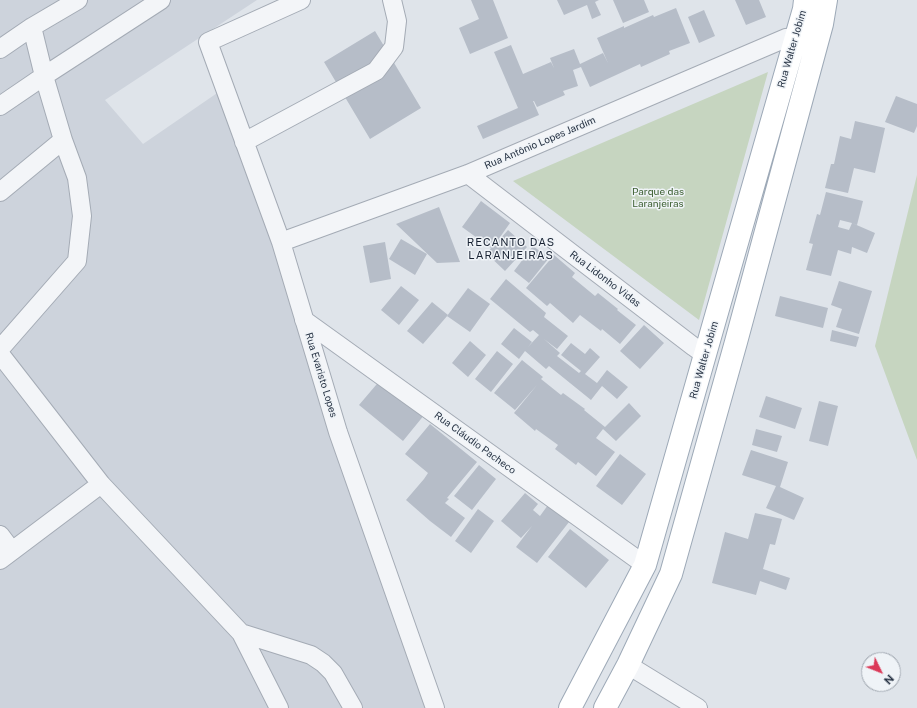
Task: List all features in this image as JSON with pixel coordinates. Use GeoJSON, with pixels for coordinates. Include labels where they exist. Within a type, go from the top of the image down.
{"type":"FeatureCollection","features":[{"type":"Feature","properties":{"kind":"main road","name":"Rua Walter Jobim"},"geometry":{"type":"LineString","coordinates":[[570,708],[645,566],[804,9],[805,0]]}},
{"type":"Feature","properties":{"kind":"main road","name":"Rua Walter Jobim"},"geometry":{"type":"LineString","coordinates":[[605,708],[628,665],[671,574],[822,24],[826,0]]}},
{"type":"Feature","properties":{"kind":"street"},"geometry":{"type":"LineString","coordinates":[[0,49],[32,27],[78,0]]}},
{"type":"Feature","properties":{"kind":"street"},"geometry":{"type":"LineString","coordinates":[[0,106],[161,0]]}},
{"type":"Feature","properties":{"kind":"street","name":"Rua Evaristo Lopes"},"geometry":{"type":"LineString","coordinates":[[302,0],[208,42],[281,242],[338,432],[435,708]]}},
{"type":"Feature","properties":{"kind":"street"},"geometry":{"type":"LineString","coordinates":[[244,142],[376,71],[394,47],[397,22],[392,0]]}},
{"type":"Feature","properties":{"kind":"street"},"geometry":{"type":"LineString","coordinates":[[0,349],[77,261],[82,216],[77,178],[63,140],[44,76],[32,27]]}},
{"type":"Feature","properties":{"kind":"street","name":"Rua Antônio Lopes Jardim"},"geometry":{"type":"LineString","coordinates":[[281,242],[468,174],[786,38],[796,37]]}},
{"type":"Feature","properties":{"kind":"street"},"geometry":{"type":"LineString","coordinates":[[0,192],[63,140]]}},
{"type":"Feature","properties":{"kind":"street","name":"Rua Lidonho Vidas"},"geometry":{"type":"LineString","coordinates":[[468,174],[705,354]]}},
{"type":"Feature","properties":{"kind":"street","name":"Rua Cláudio Pacheco"},"geometry":{"type":"LineString","coordinates":[[304,320],[645,566]]}},
{"type":"Feature","properties":{"kind":"street"},"geometry":{"type":"LineString","coordinates":[[0,354],[101,484],[241,633],[279,708]]}},
{"type":"Feature","properties":{"kind":"street"},"geometry":{"type":"LineString","coordinates":[[0,535],[6,555],[101,484]]}},
{"type":"Feature","properties":{"kind":"street"},"geometry":{"type":"LineString","coordinates":[[241,633],[311,655],[323,663],[333,674],[353,708]]}},
{"type":"Feature","properties":{"kind":"street"},"geometry":{"type":"LineString","coordinates":[[628,665],[698,708]]}},
{"type":"Feature","properties":{"kind":"shaded area"},"geometry":{"type":"Polygon","coordinates":[[[0,0],[257,0],[105,100],[143,144],[223,89],[428,708],[0,708],[0,0]]]}},
{"type":"Feature","properties":{"kind":"green space","name":"Parque das Laranjeiras"},"geometry":{"type":"Polygon","coordinates":[[[768,72],[699,320],[513,181],[768,72]]]}},
{"type":"Feature","properties":{"kind":"green space"},"geometry":{"type":"Polygon","coordinates":[[[917,175],[917,460],[875,346],[917,175]]]}},
{"type":"Feature","properties":{"kind":"building"},"geometry":{"type":"Polygon","coordinates":[[[471,0],[493,0],[508,38],[470,54],[459,28],[479,19],[471,0]]]}},
{"type":"Feature","properties":{"kind":"building"},"geometry":{"type":"Polygon","coordinates":[[[557,0],[599,0],[595,2],[601,15],[592,19],[587,5],[564,15],[557,0]]]}},
{"type":"Feature","properties":{"kind":"building"},"geometry":{"type":"Polygon","coordinates":[[[613,0],[644,0],[649,12],[623,23],[613,0]]]}},
{"type":"Feature","properties":{"kind":"building"},"geometry":{"type":"Polygon","coordinates":[[[735,0],[759,0],[766,17],[746,25],[735,0]]]}},
{"type":"Feature","properties":{"kind":"building"},"geometry":{"type":"Polygon","coordinates":[[[676,8],[690,43],[669,51],[670,54],[641,67],[640,64],[590,87],[581,67],[573,70],[578,86],[563,91],[565,95],[537,107],[533,101],[539,115],[483,139],[477,126],[518,108],[494,52],[511,45],[523,74],[551,62],[554,68],[550,58],[574,49],[580,64],[603,53],[608,63],[597,38],[624,26],[624,28],[653,15],[654,17],[676,8]]]}},
{"type":"Feature","properties":{"kind":"building"},"geometry":{"type":"Polygon","coordinates":[[[704,10],[715,36],[699,43],[688,17],[704,10]]]}},
{"type":"Feature","properties":{"kind":"building"},"geometry":{"type":"Polygon","coordinates":[[[375,31],[421,108],[370,139],[324,62],[375,31]]]}},
{"type":"Feature","properties":{"kind":"building"},"geometry":{"type":"Polygon","coordinates":[[[896,96],[917,104],[917,126],[914,133],[885,122],[896,96]]]}},
{"type":"Feature","properties":{"kind":"building"},"geometry":{"type":"Polygon","coordinates":[[[855,121],[885,128],[875,173],[854,168],[848,193],[825,188],[831,164],[834,164],[840,136],[851,139],[855,121]]]}},
{"type":"Feature","properties":{"kind":"building"},"geometry":{"type":"Polygon","coordinates":[[[826,192],[863,201],[857,225],[852,223],[875,233],[867,253],[852,247],[851,254],[838,250],[831,276],[806,270],[813,244],[809,243],[817,214],[820,215],[826,192]],[[840,220],[838,227],[849,230],[852,223],[840,220]]]}},
{"type":"Feature","properties":{"kind":"building"},"geometry":{"type":"Polygon","coordinates":[[[481,201],[510,223],[493,247],[508,230],[527,247],[505,271],[487,254],[491,248],[462,227],[481,201]]]}},
{"type":"Feature","properties":{"kind":"building"},"geometry":{"type":"Polygon","coordinates":[[[439,207],[460,262],[437,263],[396,224],[439,207]]]}},
{"type":"Feature","properties":{"kind":"building"},"geometry":{"type":"Polygon","coordinates":[[[401,239],[427,254],[415,275],[389,259],[401,239]]]}},
{"type":"Feature","properties":{"kind":"building"},"geometry":{"type":"Polygon","coordinates":[[[385,242],[391,279],[370,283],[363,246],[385,242]]]}},
{"type":"Feature","properties":{"kind":"building"},"geometry":{"type":"Polygon","coordinates":[[[533,246],[549,258],[529,283],[514,271],[533,246]]]}},
{"type":"Feature","properties":{"kind":"building"},"geometry":{"type":"Polygon","coordinates":[[[554,255],[575,273],[572,277],[595,296],[598,293],[636,325],[620,344],[602,329],[601,331],[580,315],[573,323],[550,303],[547,306],[526,288],[554,255]]]}},
{"type":"Feature","properties":{"kind":"building"},"geometry":{"type":"Polygon","coordinates":[[[506,279],[546,313],[544,317],[568,336],[557,349],[544,339],[560,353],[557,356],[579,373],[581,371],[561,355],[571,343],[585,354],[590,348],[600,357],[585,374],[597,383],[607,370],[628,387],[617,399],[602,386],[591,400],[549,366],[546,369],[525,351],[519,359],[501,344],[514,328],[532,342],[528,347],[539,335],[533,330],[530,332],[490,299],[506,279]]]}},
{"type":"Feature","properties":{"kind":"building"},"geometry":{"type":"Polygon","coordinates":[[[839,281],[872,291],[859,334],[836,327],[842,309],[831,305],[839,281]]]}},
{"type":"Feature","properties":{"kind":"building"},"geometry":{"type":"Polygon","coordinates":[[[401,286],[419,300],[399,325],[381,310],[401,286]]]}},
{"type":"Feature","properties":{"kind":"building"},"geometry":{"type":"Polygon","coordinates":[[[468,288],[490,304],[470,332],[447,316],[468,288]]]}},
{"type":"Feature","properties":{"kind":"building"},"geometry":{"type":"Polygon","coordinates":[[[780,296],[828,308],[823,328],[775,316],[780,296]]]}},
{"type":"Feature","properties":{"kind":"building"},"geometry":{"type":"Polygon","coordinates":[[[432,302],[448,315],[423,344],[407,331],[432,302]]]}},
{"type":"Feature","properties":{"kind":"building"},"geometry":{"type":"Polygon","coordinates":[[[644,325],[664,343],[640,369],[620,351],[644,325]]]}},
{"type":"Feature","properties":{"kind":"building"},"geometry":{"type":"Polygon","coordinates":[[[832,330],[859,337],[856,347],[830,341],[832,330]]]}},
{"type":"Feature","properties":{"kind":"building"},"geometry":{"type":"Polygon","coordinates":[[[470,341],[486,355],[468,377],[452,363],[470,341]]]}},
{"type":"Feature","properties":{"kind":"building"},"geometry":{"type":"Polygon","coordinates":[[[497,351],[513,364],[491,392],[475,379],[497,351]]]}},
{"type":"Feature","properties":{"kind":"building"},"geometry":{"type":"Polygon","coordinates":[[[522,360],[543,377],[541,379],[561,395],[563,393],[585,409],[584,410],[605,427],[629,403],[641,416],[616,441],[603,429],[596,438],[615,452],[596,476],[578,462],[576,465],[555,449],[558,445],[536,429],[535,431],[514,413],[537,385],[515,410],[494,393],[522,360]]]}},
{"type":"Feature","properties":{"kind":"building"},"geometry":{"type":"Polygon","coordinates":[[[382,378],[425,414],[403,441],[359,405],[382,378]]]}},
{"type":"Feature","properties":{"kind":"building"},"geometry":{"type":"Polygon","coordinates":[[[766,396],[802,408],[795,429],[759,417],[766,396]]]}},
{"type":"Feature","properties":{"kind":"building"},"geometry":{"type":"Polygon","coordinates":[[[819,401],[838,406],[828,446],[809,441],[819,401]]]}},
{"type":"Feature","properties":{"kind":"building"},"geometry":{"type":"Polygon","coordinates":[[[430,424],[477,462],[447,498],[449,499],[445,503],[465,518],[451,537],[406,500],[428,473],[405,454],[430,424]]]}},
{"type":"Feature","properties":{"kind":"building"},"geometry":{"type":"Polygon","coordinates":[[[756,429],[782,436],[777,452],[752,445],[756,429]]]}},
{"type":"Feature","properties":{"kind":"building"},"geometry":{"type":"Polygon","coordinates":[[[751,450],[788,462],[780,487],[804,498],[794,520],[766,508],[776,486],[742,475],[751,450]]]}},
{"type":"Feature","properties":{"kind":"building"},"geometry":{"type":"Polygon","coordinates":[[[620,454],[646,474],[622,505],[596,486],[620,454]]]}},
{"type":"Feature","properties":{"kind":"building"},"geometry":{"type":"Polygon","coordinates":[[[479,465],[496,479],[472,510],[454,496],[479,465]]]}},
{"type":"Feature","properties":{"kind":"building"},"geometry":{"type":"Polygon","coordinates":[[[525,493],[538,504],[533,510],[540,516],[548,505],[569,522],[537,563],[516,547],[532,526],[521,538],[501,521],[525,493]]]}},
{"type":"Feature","properties":{"kind":"building"},"geometry":{"type":"Polygon","coordinates":[[[478,509],[494,521],[471,553],[455,541],[478,509]]]}},
{"type":"Feature","properties":{"kind":"building"},"geometry":{"type":"Polygon","coordinates":[[[755,513],[782,519],[775,545],[770,544],[763,569],[790,578],[786,590],[760,581],[756,595],[712,583],[725,532],[748,539],[755,513]]]}},
{"type":"Feature","properties":{"kind":"building"},"geometry":{"type":"Polygon","coordinates":[[[570,529],[609,560],[586,588],[548,557],[570,529]]]}},
{"type":"Feature","properties":{"kind":"district","name":"RECANTO DAS LARANJEIRAS"},"geometry":{"type":"Point","coordinates":[511,249]}}]}
